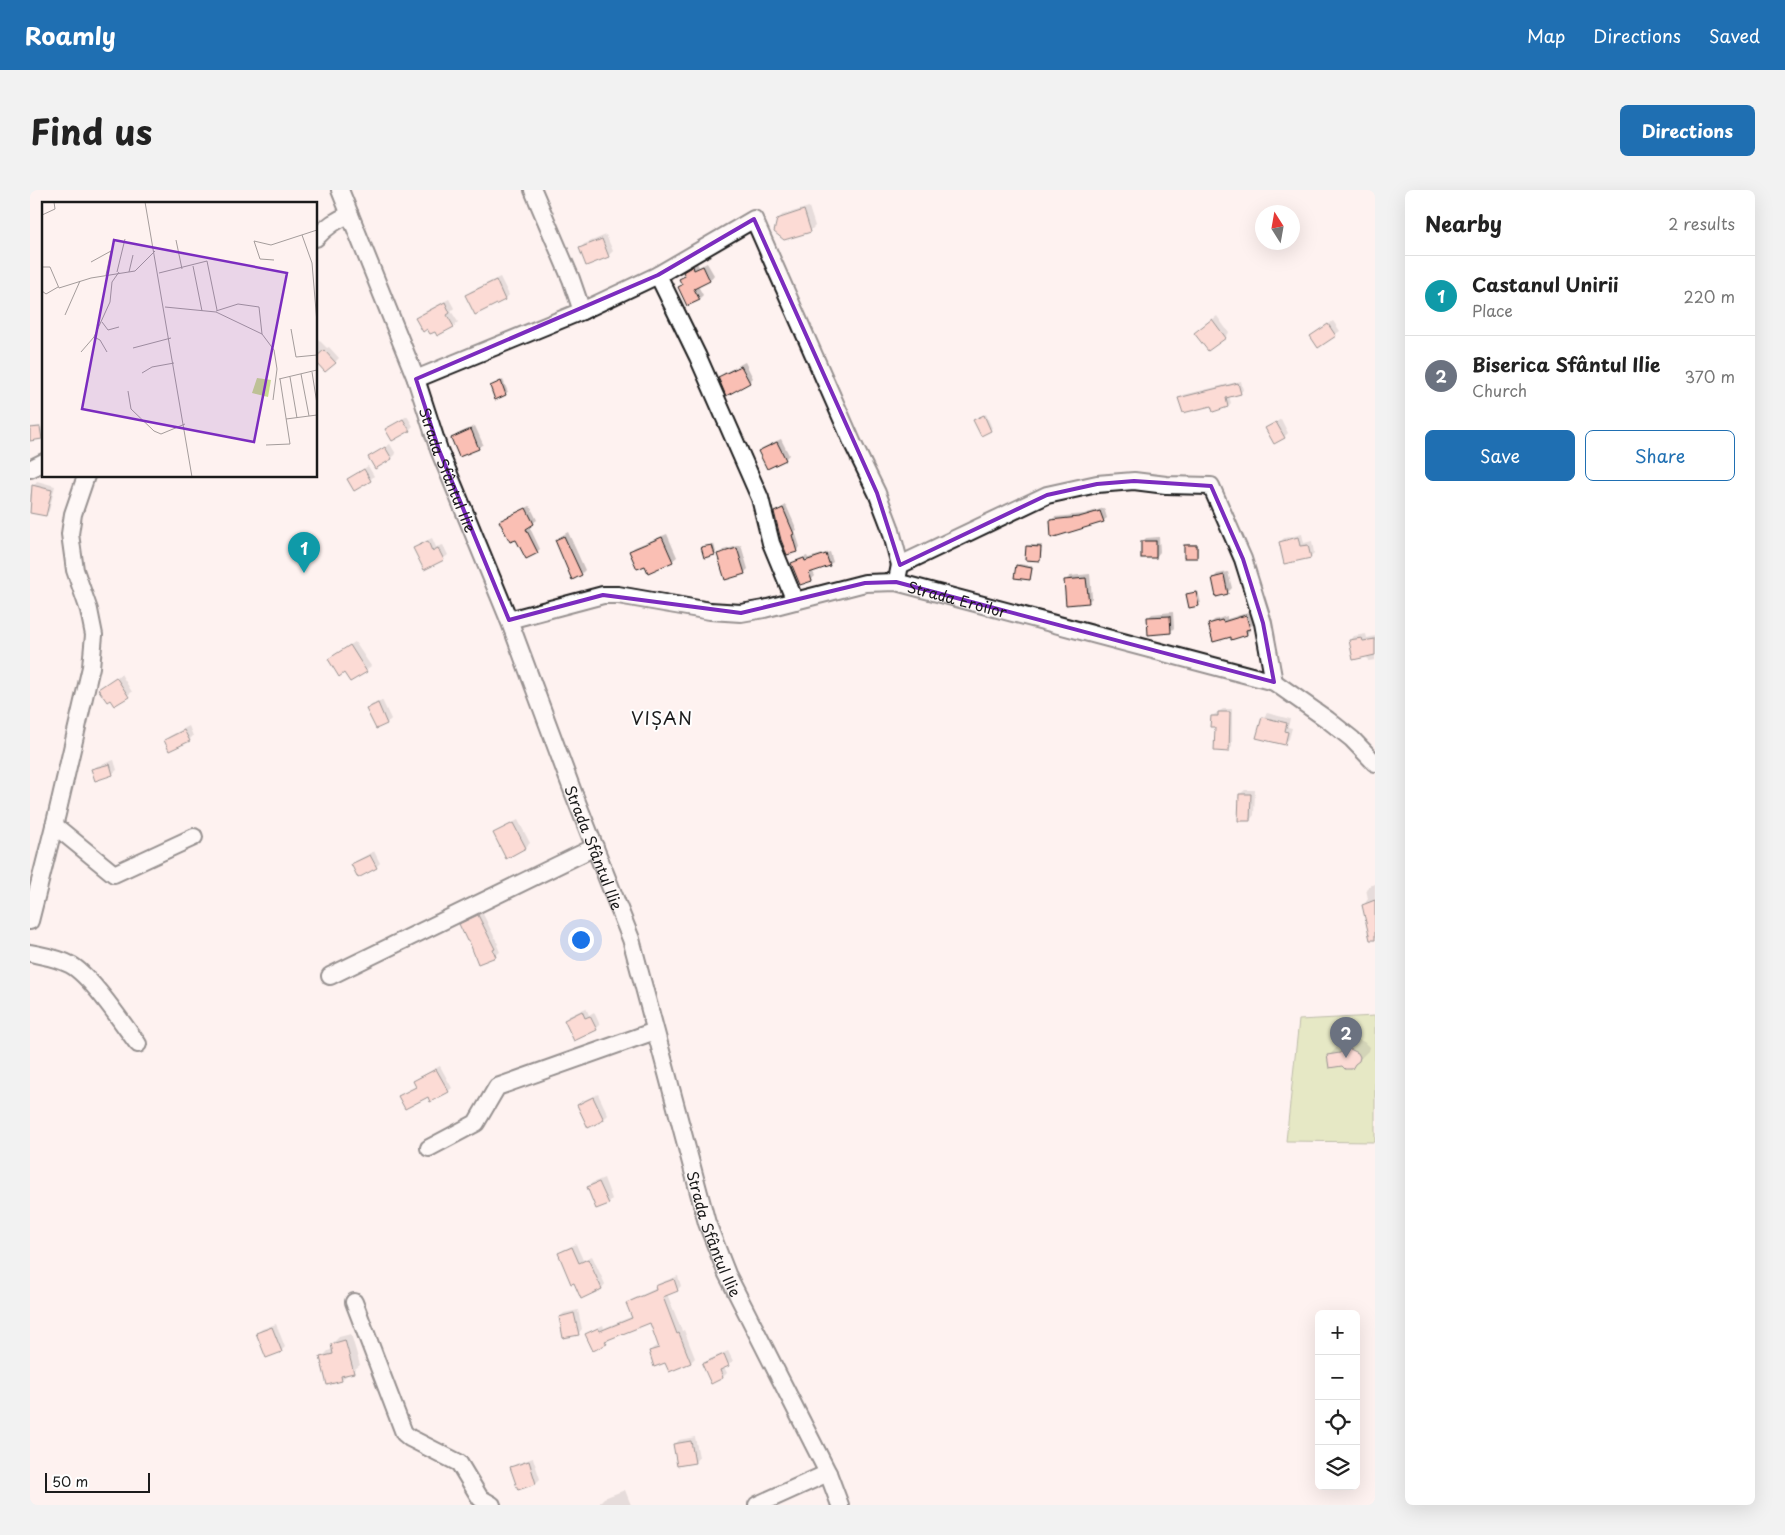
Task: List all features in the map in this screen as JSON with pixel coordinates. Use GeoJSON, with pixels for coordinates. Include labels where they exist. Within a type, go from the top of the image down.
{"type":"FeatureCollection","features":[{"type":"Feature","properties":{"kind":"street","name":"Strada Sfântul Ilie"},"geometry":{"type":"LineString","coordinates":[[340,190],[416,379],[439,450],[510,620],[631,939],[706,1223],[727,1274],[828,1473],[840,1505]]}},
{"type":"Feature","properties":{"kind":"street"},"geometry":{"type":"LineString","coordinates":[[533,190],[571,279],[582,311]]}},
{"type":"Feature","properties":{"kind":"street"},"geometry":{"type":"LineString","coordinates":[[318,236],[340,218],[350,215]]}},
{"type":"Feature","properties":{"kind":"street"},"geometry":{"type":"LineString","coordinates":[[416,379],[582,311],[658,275],[754,219],[853,444],[877,493],[890,527],[900,565],[896,582]]}},
{"type":"Feature","properties":{"kind":"street"},"geometry":{"type":"LineString","coordinates":[[658,275],[698,357],[760,498],[771,543],[795,601]]}},
{"type":"Feature","properties":{"kind":"street"},"geometry":{"type":"LineString","coordinates":[[30,469],[42,463]]}},
{"type":"Feature","properties":{"kind":"street"},"geometry":{"type":"LineString","coordinates":[[30,921],[91,667],[94,635],[89,610],[75,570],[70,534],[72,514],[85,478]]}},
{"type":"Feature","properties":{"kind":"street"},"geometry":{"type":"LineString","coordinates":[[900,565],[1047,495],[1097,484],[1134,481],[1166,485],[1211,486],[1244,559],[1263,623],[1274,682]]}},
{"type":"Feature","properties":{"kind":"street","name":"Strada Eroilor"},"geometry":{"type":"LineString","coordinates":[[510,620],[603,594],[710,611],[741,613],[764,609],[865,583],[896,582],[1274,682],[1352,739],[1375,763]]}},
{"type":"Feature","properties":{"kind":"street"},"geometry":{"type":"LineString","coordinates":[[54,825],[114,874],[194,837]]}},
{"type":"Feature","properties":{"kind":"street"},"geometry":{"type":"LineString","coordinates":[[330,976],[595,848]]}},
{"type":"Feature","properties":{"kind":"street"},"geometry":{"type":"LineString","coordinates":[[30,953],[56,958],[72,965],[91,983],[138,1044]]}},
{"type":"Feature","properties":{"kind":"street"},"geometry":{"type":"LineString","coordinates":[[429,1148],[476,1123],[497,1088],[655,1031]]}},
{"type":"Feature","properties":{"kind":"street"},"geometry":{"type":"LineString","coordinates":[[354,1302],[404,1433],[410,1438],[459,1463],[480,1498],[492,1505]]}},
{"type":"Feature","properties":{"kind":"street"},"geometry":{"type":"LineString","coordinates":[[756,1505],[828,1473]]}},
{"type":"Feature","properties":{"kind":"highlighted area"},"geometry":{"type":"Polygon","coordinates":[[[754,219],[877,493],[900,565],[1047,495],[1097,484],[1134,481],[1211,486],[1243,559],[1263,623],[1274,682],[896,582],[865,583],[741,613],[603,595],[509,620],[439,450],[416,379],[658,275],[754,219]]]}},
{"type":"Feature","properties":{"kind":"green space"},"geometry":{"type":"Polygon","coordinates":[[[1375,1016],[1375,1142],[1286,1141],[1299,1020],[1375,1016]]]}},
{"type":"Feature","properties":{"kind":"building"},"geometry":{"type":"Polygon","coordinates":[[[804,210],[811,232],[784,240],[774,232],[777,219],[804,210]]]}},
{"type":"Feature","properties":{"kind":"building"},"geometry":{"type":"Polygon","coordinates":[[[602,239],[609,257],[586,266],[579,248],[602,239]]]}},
{"type":"Feature","properties":{"kind":"building"},"geometry":{"type":"Polygon","coordinates":[[[693,266],[694,270],[703,266],[710,281],[694,289],[700,300],[687,306],[678,287],[682,285],[679,279],[685,276],[683,272],[693,266]]]}},
{"type":"Feature","properties":{"kind":"building"},"geometry":{"type":"Polygon","coordinates":[[[496,280],[505,300],[475,315],[465,295],[496,280]]]}},
{"type":"Feature","properties":{"kind":"building"},"geometry":{"type":"Polygon","coordinates":[[[445,302],[450,313],[447,315],[454,327],[437,336],[435,332],[430,334],[427,329],[423,332],[415,318],[445,302]]]}},
{"type":"Feature","properties":{"kind":"building"},"geometry":{"type":"Polygon","coordinates":[[[1212,319],[1226,338],[1208,351],[1194,333],[1212,319]]]}},
{"type":"Feature","properties":{"kind":"building"},"geometry":{"type":"Polygon","coordinates":[[[1328,324],[1336,336],[1318,348],[1310,336],[1328,324]]]}},
{"type":"Feature","properties":{"kind":"building"},"geometry":{"type":"Polygon","coordinates":[[[324,350],[336,363],[325,372],[318,364],[318,355],[324,350]]]}},
{"type":"Feature","properties":{"kind":"building"},"geometry":{"type":"Polygon","coordinates":[[[741,366],[750,383],[726,396],[718,377],[741,366]]]}},
{"type":"Feature","properties":{"kind":"building"},"geometry":{"type":"Polygon","coordinates":[[[501,381],[506,395],[495,400],[490,386],[501,381]]]}},
{"type":"Feature","properties":{"kind":"building"},"geometry":{"type":"Polygon","coordinates":[[[1238,383],[1241,394],[1226,398],[1228,407],[1213,412],[1211,406],[1183,413],[1178,398],[1238,383]]]}},
{"type":"Feature","properties":{"kind":"building"},"geometry":{"type":"Polygon","coordinates":[[[984,415],[991,431],[981,436],[973,420],[984,415]]]}},
{"type":"Feature","properties":{"kind":"building"},"geometry":{"type":"Polygon","coordinates":[[[403,419],[410,431],[392,441],[385,429],[403,419]]]}},
{"type":"Feature","properties":{"kind":"building"},"geometry":{"type":"Polygon","coordinates":[[[1276,422],[1285,438],[1274,444],[1265,428],[1276,422]]]}},
{"type":"Feature","properties":{"kind":"building"},"geometry":{"type":"Polygon","coordinates":[[[40,427],[42,439],[30,441],[30,428],[40,427]]]}},
{"type":"Feature","properties":{"kind":"building"},"geometry":{"type":"Polygon","coordinates":[[[471,429],[479,449],[459,457],[451,438],[471,429]]]}},
{"type":"Feature","properties":{"kind":"building"},"geometry":{"type":"Polygon","coordinates":[[[777,442],[786,460],[767,469],[758,451],[777,442]]]}},
{"type":"Feature","properties":{"kind":"building"},"geometry":{"type":"Polygon","coordinates":[[[385,447],[392,459],[375,469],[368,457],[385,447]]]}},
{"type":"Feature","properties":{"kind":"building"},"geometry":{"type":"Polygon","coordinates":[[[364,469],[371,481],[354,491],[347,479],[364,469]]]}},
{"type":"Feature","properties":{"kind":"building"},"geometry":{"type":"Polygon","coordinates":[[[32,485],[52,490],[46,516],[30,513],[32,485]]]}},
{"type":"Feature","properties":{"kind":"building"},"geometry":{"type":"Polygon","coordinates":[[[526,508],[534,524],[526,529],[538,553],[526,559],[516,540],[510,542],[499,521],[526,508]]]}},
{"type":"Feature","properties":{"kind":"building"},"geometry":{"type":"Polygon","coordinates":[[[783,508],[794,534],[792,535],[797,552],[787,555],[774,512],[783,508]]]}},
{"type":"Feature","properties":{"kind":"building"},"geometry":{"type":"Polygon","coordinates":[[[1100,511],[1104,522],[1051,538],[1050,520],[1079,517],[1100,511]]]}},
{"type":"Feature","properties":{"kind":"building"},"geometry":{"type":"Polygon","coordinates":[[[564,536],[582,575],[572,580],[555,540],[564,536]]]}},
{"type":"Feature","properties":{"kind":"building"},"geometry":{"type":"Polygon","coordinates":[[[662,537],[673,562],[648,573],[645,566],[637,569],[629,551],[662,537]]]}},
{"type":"Feature","properties":{"kind":"building"},"geometry":{"type":"Polygon","coordinates":[[[1298,537],[1300,546],[1308,545],[1311,558],[1284,564],[1279,542],[1298,537]]]}},
{"type":"Feature","properties":{"kind":"building"},"geometry":{"type":"Polygon","coordinates":[[[428,541],[432,551],[438,548],[444,560],[424,570],[413,548],[428,541]]]}},
{"type":"Feature","properties":{"kind":"building"},"geometry":{"type":"Polygon","coordinates":[[[1141,541],[1156,541],[1156,558],[1141,558],[1141,541]]]}},
{"type":"Feature","properties":{"kind":"building"},"geometry":{"type":"Polygon","coordinates":[[[712,545],[715,555],[704,558],[701,547],[712,545]]]}},
{"type":"Feature","properties":{"kind":"building"},"geometry":{"type":"Polygon","coordinates":[[[1184,545],[1197,545],[1197,558],[1184,558],[1184,545]]]}},
{"type":"Feature","properties":{"kind":"building"},"geometry":{"type":"Polygon","coordinates":[[[1026,546],[1041,547],[1040,561],[1025,560],[1026,546]]]}},
{"type":"Feature","properties":{"kind":"building"},"geometry":{"type":"Polygon","coordinates":[[[737,548],[745,574],[725,580],[717,554],[737,548]]]}},
{"type":"Feature","properties":{"kind":"building"},"geometry":{"type":"Polygon","coordinates":[[[826,554],[830,566],[809,573],[812,581],[800,585],[791,563],[804,558],[805,561],[826,554]]]}},
{"type":"Feature","properties":{"kind":"building"},"geometry":{"type":"Polygon","coordinates":[[[1016,565],[1032,568],[1030,580],[1014,578],[1016,565]]]}},
{"type":"Feature","properties":{"kind":"building"},"geometry":{"type":"Polygon","coordinates":[[[1224,575],[1228,594],[1216,597],[1212,578],[1224,575]]]}},
{"type":"Feature","properties":{"kind":"building"},"geometry":{"type":"Polygon","coordinates":[[[1086,578],[1089,603],[1066,605],[1064,580],[1086,578]]]}},
{"type":"Feature","properties":{"kind":"building"},"geometry":{"type":"Polygon","coordinates":[[[1196,592],[1199,606],[1189,608],[1186,594],[1196,592]]]}},
{"type":"Feature","properties":{"kind":"building"},"geometry":{"type":"Polygon","coordinates":[[[1246,615],[1250,629],[1246,630],[1247,635],[1231,640],[1231,637],[1213,642],[1208,624],[1222,620],[1223,622],[1246,615]]]}},
{"type":"Feature","properties":{"kind":"building"},"geometry":{"type":"Polygon","coordinates":[[[1170,616],[1171,633],[1148,635],[1147,617],[1170,616]]]}},
{"type":"Feature","properties":{"kind":"building"},"geometry":{"type":"Polygon","coordinates":[[[1362,638],[1363,641],[1375,639],[1375,655],[1353,660],[1349,640],[1362,638]]]}},
{"type":"Feature","properties":{"kind":"building"},"geometry":{"type":"Polygon","coordinates":[[[350,645],[367,672],[350,682],[344,673],[339,677],[328,659],[350,645]]]}},
{"type":"Feature","properties":{"kind":"building"},"geometry":{"type":"Polygon","coordinates":[[[116,677],[129,697],[114,706],[110,700],[107,702],[98,689],[116,677]]]}},
{"type":"Feature","properties":{"kind":"building"},"geometry":{"type":"Polygon","coordinates":[[[378,703],[387,724],[376,729],[366,709],[378,703]]]}},
{"type":"Feature","properties":{"kind":"building"},"geometry":{"type":"Polygon","coordinates":[[[1218,712],[1230,712],[1229,752],[1214,751],[1215,727],[1210,727],[1211,716],[1218,716],[1218,712]]]}},
{"type":"Feature","properties":{"kind":"building"},"geometry":{"type":"Polygon","coordinates":[[[1262,717],[1287,723],[1285,731],[1288,732],[1285,745],[1256,738],[1262,717]]]}},
{"type":"Feature","properties":{"kind":"building"},"geometry":{"type":"Polygon","coordinates":[[[184,730],[190,741],[169,751],[164,740],[184,730]]]}},
{"type":"Feature","properties":{"kind":"building"},"geometry":{"type":"Polygon","coordinates":[[[110,764],[113,775],[95,781],[91,769],[110,764]]]}},
{"type":"Feature","properties":{"kind":"building"},"geometry":{"type":"Polygon","coordinates":[[[1239,794],[1251,794],[1250,821],[1238,821],[1239,794]]]}},
{"type":"Feature","properties":{"kind":"building"},"geometry":{"type":"Polygon","coordinates":[[[513,823],[526,848],[506,859],[493,833],[513,823]]]}},
{"type":"Feature","properties":{"kind":"building"},"geometry":{"type":"Polygon","coordinates":[[[370,855],[377,868],[358,878],[351,864],[370,855]]]}},
{"type":"Feature","properties":{"kind":"building"},"geometry":{"type":"Polygon","coordinates":[[[1375,900],[1375,940],[1370,940],[1362,905],[1375,900]]]}},
{"type":"Feature","properties":{"kind":"building"},"geometry":{"type":"Polygon","coordinates":[[[478,915],[495,949],[493,950],[496,957],[478,964],[469,941],[467,941],[459,924],[478,915]]]}},
{"type":"Feature","properties":{"kind":"building"},"geometry":{"type":"Polygon","coordinates":[[[582,1011],[585,1018],[590,1016],[597,1030],[574,1041],[564,1020],[582,1011]]]}},
{"type":"Feature","properties":{"kind":"building"},"geometry":{"type":"Polygon","coordinates":[[[1345,1048],[1358,1053],[1359,1061],[1352,1069],[1345,1069],[1342,1066],[1329,1068],[1327,1055],[1340,1053],[1345,1048]]]}},
{"type":"Feature","properties":{"kind":"building"},"geometry":{"type":"Polygon","coordinates":[[[436,1069],[449,1092],[430,1102],[428,1097],[405,1109],[398,1096],[416,1087],[413,1081],[436,1069]]]}},
{"type":"Feature","properties":{"kind":"building"},"geometry":{"type":"Polygon","coordinates":[[[593,1097],[604,1120],[588,1128],[577,1105],[593,1097]]]}},
{"type":"Feature","properties":{"kind":"building"},"geometry":{"type":"Polygon","coordinates":[[[599,1182],[609,1204],[596,1209],[587,1187],[599,1182]]]}},
{"type":"Feature","properties":{"kind":"building"},"geometry":{"type":"Polygon","coordinates":[[[572,1247],[579,1263],[588,1259],[602,1289],[581,1299],[574,1283],[571,1284],[558,1253],[572,1247]]]}},
{"type":"Feature","properties":{"kind":"building"},"geometry":{"type":"Polygon","coordinates":[[[674,1279],[678,1291],[663,1297],[677,1334],[679,1333],[691,1363],[669,1372],[665,1363],[654,1367],[649,1351],[659,1348],[650,1323],[605,1341],[607,1344],[593,1351],[585,1334],[598,1328],[600,1331],[632,1318],[626,1303],[656,1290],[655,1286],[674,1279]]]}},
{"type":"Feature","properties":{"kind":"building"},"geometry":{"type":"Polygon","coordinates":[[[574,1313],[579,1335],[563,1338],[559,1317],[574,1313]]]}},
{"type":"Feature","properties":{"kind":"building"},"geometry":{"type":"Polygon","coordinates":[[[272,1327],[282,1352],[266,1358],[256,1333],[272,1327]]]}},
{"type":"Feature","properties":{"kind":"building"},"geometry":{"type":"Polygon","coordinates":[[[345,1340],[354,1373],[341,1376],[342,1381],[327,1385],[320,1357],[333,1354],[331,1344],[345,1340]]]}},
{"type":"Feature","properties":{"kind":"building"},"geometry":{"type":"Polygon","coordinates":[[[724,1354],[729,1366],[720,1370],[723,1378],[711,1384],[702,1364],[724,1354]]]}},
{"type":"Feature","properties":{"kind":"building"},"geometry":{"type":"Polygon","coordinates":[[[691,1441],[695,1463],[677,1466],[673,1444],[691,1441]]]}},
{"type":"Feature","properties":{"kind":"building"},"geometry":{"type":"Polygon","coordinates":[[[529,1461],[536,1484],[518,1490],[510,1467],[529,1461]]]}},
{"type":"Feature","properties":{"kind":"place","name":"Castanul Unirii"},"geometry":{"type":"Point","coordinates":[304,573]}},
{"type":"Feature","properties":{"kind":"place","name":"Biserica Sfântul Ilie"},"geometry":{"type":"Point","coordinates":[1346,1058]}},
{"type":"Feature","properties":{"kind":"district","name":"VIȘAN"},"geometry":{"type":"Point","coordinates":[662,717]}}]}
